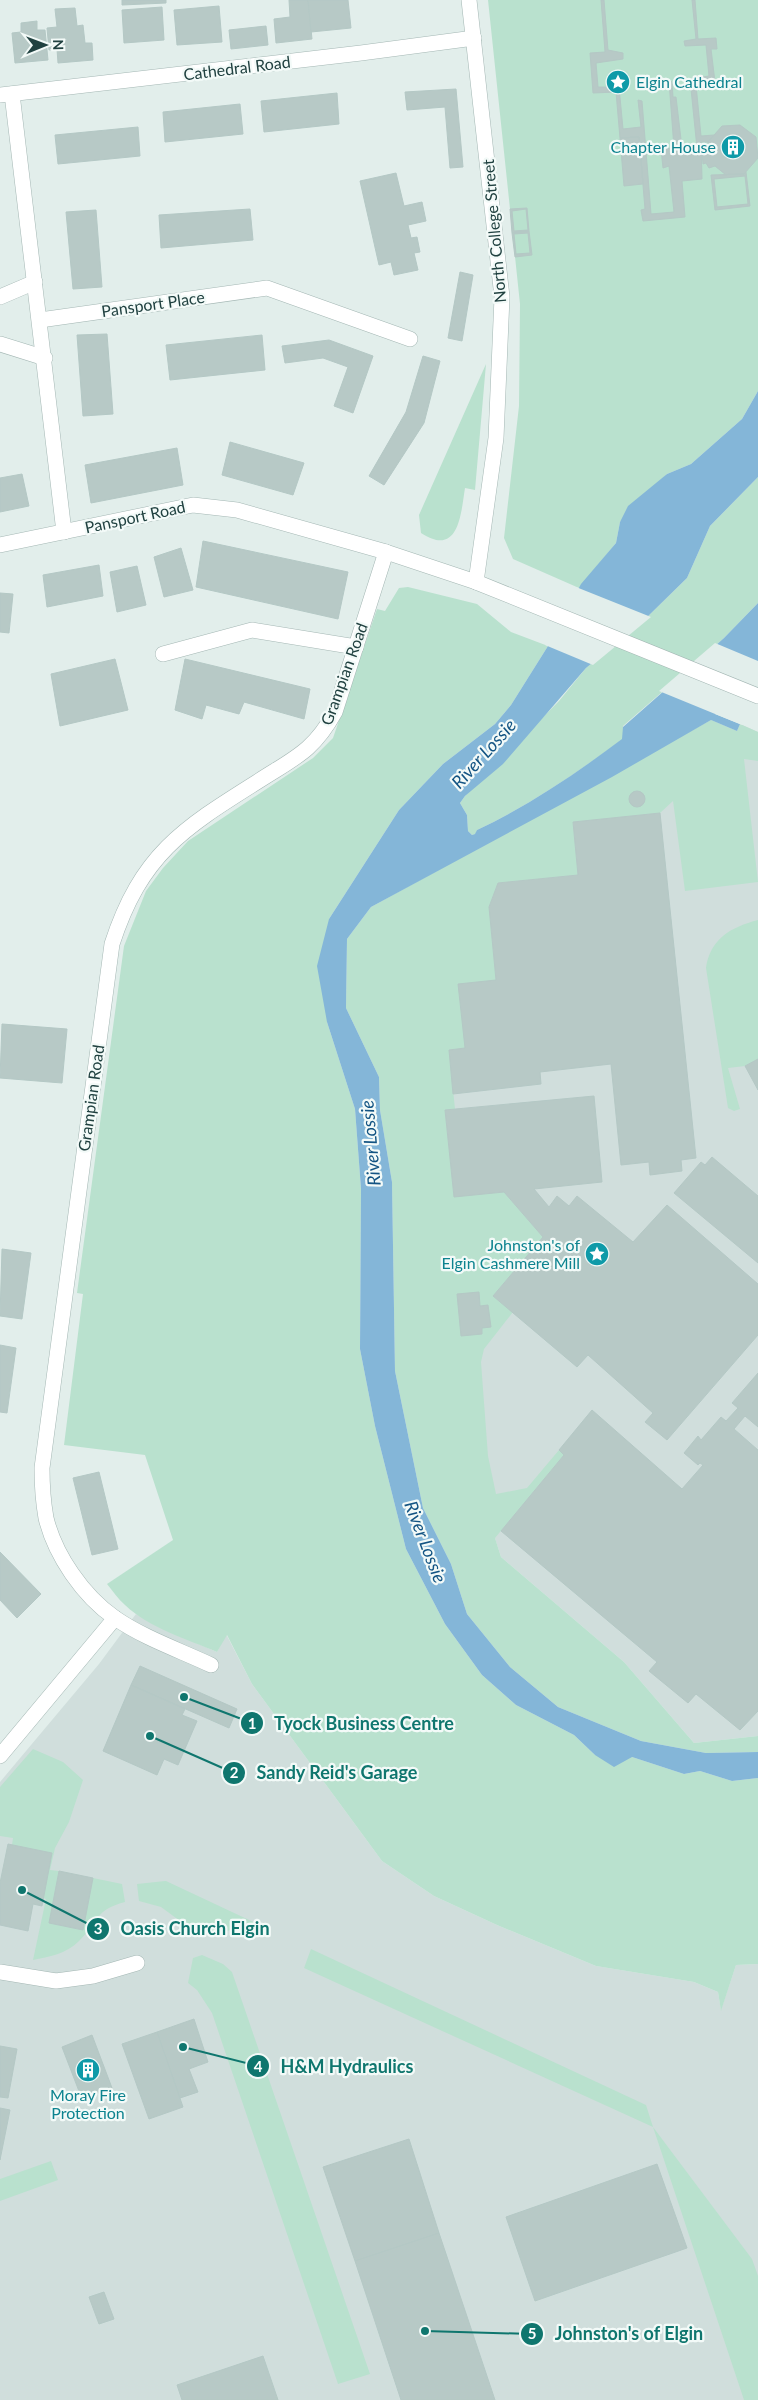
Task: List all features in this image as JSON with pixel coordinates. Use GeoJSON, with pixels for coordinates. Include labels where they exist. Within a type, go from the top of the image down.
{"type":"FeatureCollection","features":[{"type":"Feature","properties":{"kind":"street","name":"North College Street"},"geometry":{"type":"LineString","coordinates":[[469,0],[502,297],[496,438],[476,582]]}},
{"type":"Feature","properties":{"kind":"street","name":"Cathedral Road"},"geometry":{"type":"LineString","coordinates":[[6,94],[370,52],[474,38]]}},
{"type":"Feature","properties":{"kind":"street"},"geometry":{"type":"LineString","coordinates":[[6,94],[35,282],[64,532]]}},
{"type":"Feature","properties":{"kind":"street"},"geometry":{"type":"LineString","coordinates":[[0,297],[35,282]]}},
{"type":"Feature","properties":{"kind":"street","name":"Pansport Place"},"geometry":{"type":"LineString","coordinates":[[40,320],[267,288],[410,339]]}},
{"type":"Feature","properties":{"kind":"street"},"geometry":{"type":"LineString","coordinates":[[0,344],[45,358]]}},
{"type":"Feature","properties":{"kind":"street","name":"Pansport Road"},"geometry":{"type":"LineString","coordinates":[[0,545],[193,505],[237,510],[386,552],[476,582],[530,602],[758,696]]}},
{"type":"Feature","properties":{"kind":"street","name":"Grampian Road"},"geometry":{"type":"LineString","coordinates":[[211,1665],[134,1630],[104,1610],[72,1573],[59,1550],[47,1519],[42,1490],[44,1458],[112,944],[121,916],[138,884],[161,852],[181,833],[206,814],[310,748],[323,733],[334,712],[386,552]]}},
{"type":"Feature","properties":{"kind":"street"},"geometry":{"type":"LineString","coordinates":[[164,654],[252,630],[356,647]]}},
{"type":"Feature","properties":{"kind":"street"},"geometry":{"type":"LineString","coordinates":[[0,1756],[116,1618]]}},
{"type":"Feature","properties":{"kind":"street"},"geometry":{"type":"LineString","coordinates":[[0,1972],[56,1982],[93,1976],[137,1963]]}},
{"type":"Feature","properties":{"kind":"shaded area","name":"Johnston's of Elgin Cashmere Mill"},"geometry":{"type":"Polygon","coordinates":[[[711,720],[737,731],[740,724],[758,732],[758,1736],[694,1743],[624,1662],[501,1557],[466,1448],[405,1060],[492,841],[612,777],[711,720]]]}},
{"type":"Feature","properties":{"kind":"shaded area"},"geometry":{"type":"Polygon","coordinates":[[[136,1614],[157,1626],[217,1652],[226,1634],[252,1684],[382,1861],[434,1896],[497,1925],[596,1966],[694,1982],[718,1992],[721,2010],[736,1965],[758,1964],[758,2400],[0,2400],[0,1782],[99,1664],[136,1614]]]}},
{"type":"Feature","properties":{"kind":"green space"},"geometry":{"type":"Polygon","coordinates":[[[488,0],[758,0],[758,391],[742,419],[691,464],[667,474],[620,522],[616,543],[579,588],[513,559],[504,538],[519,406],[520,304],[488,0]]]}},
{"type":"Feature","properties":{"kind":"green space"},"geometry":{"type":"Polygon","coordinates":[[[486,364],[475,490],[465,488],[459,520],[451,536],[443,540],[434,539],[421,533],[419,515],[486,364]]]}},
{"type":"Feature","properties":{"kind":"green space"},"geometry":{"type":"Polygon","coordinates":[[[758,477],[758,603],[724,638],[623,726],[623,739],[552,788],[477,830],[476,834],[472,835],[468,831],[467,815],[460,803],[465,796],[559,701],[586,668],[640,624],[687,578],[710,526],[758,477]]]}},
{"type":"Feature","properties":{"kind":"green space"},"geometry":{"type":"Polygon","coordinates":[[[408,587],[477,604],[511,632],[548,646],[511,705],[495,724],[443,764],[399,810],[329,919],[327,1022],[355,1109],[361,1189],[360,1349],[375,1426],[406,1549],[445,1624],[482,1675],[516,1705],[574,1735],[595,1755],[632,1757],[684,1774],[700,1771],[732,1781],[758,1778],[758,1964],[736,1965],[721,2011],[718,1992],[694,1982],[596,1966],[497,1925],[434,1896],[382,1861],[252,1684],[227,1635],[217,1652],[157,1627],[135,1613],[120,1600],[107,1584],[173,1540],[145,1455],[64,1445],[83,1294],[77,1293],[124,946],[146,891],[163,868],[188,841],[313,758],[333,738],[377,609],[385,611],[399,588],[408,587]]]}},
{"type":"Feature","properties":{"kind":"green space"},"geometry":{"type":"Polygon","coordinates":[[[711,720],[737,731],[740,724],[758,732],[758,761],[744,759],[758,882],[685,891],[673,801],[660,813],[573,822],[578,875],[498,883],[489,907],[496,980],[465,1048],[449,1050],[455,1109],[445,1111],[454,1196],[504,1192],[543,1237],[493,1296],[513,1312],[484,1349],[481,1362],[488,1456],[496,1494],[527,1488],[559,1450],[564,1455],[495,1538],[501,1557],[624,1662],[694,1743],[758,1736],[758,1752],[706,1753],[641,1741],[558,1707],[510,1667],[467,1614],[451,1564],[423,1508],[395,1371],[392,1182],[380,1110],[379,1077],[346,1008],[347,939],[371,907],[711,720]]]}},
{"type":"Feature","properties":{"kind":"green space"},"geometry":{"type":"Polygon","coordinates":[[[758,920],[758,1059],[745,1066],[728,1068],[740,1109],[734,1111],[728,1108],[706,968],[712,949],[723,936],[739,926],[758,920]]]}},
{"type":"Feature","properties":{"kind":"green space"},"geometry":{"type":"Polygon","coordinates":[[[33,1749],[63,1762],[83,1780],[69,1822],[55,1848],[50,1870],[59,1871],[49,1923],[83,1930],[93,1878],[122,1884],[125,1902],[115,1905],[102,1913],[79,1941],[69,1949],[33,1960],[46,1899],[43,1898],[52,1853],[12,1845],[13,1838],[0,1836],[0,1787],[33,1749]]]}},
{"type":"Feature","properties":{"kind":"green space"},"geometry":{"type":"Polygon","coordinates":[[[166,1881],[260,1925],[198,1936],[187,1932],[176,1918],[161,1907],[139,1901],[137,1884],[166,1881]]]}},
{"type":"Feature","properties":{"kind":"green space"},"geometry":{"type":"Polygon","coordinates":[[[311,1949],[646,2105],[653,2127],[304,1968],[311,1949]]]}},
{"type":"Feature","properties":{"kind":"green space"},"geometry":{"type":"Polygon","coordinates":[[[202,1955],[223,1964],[232,1972],[370,2374],[338,2384],[212,2013],[197,1990],[188,1983],[193,1958],[202,1955]]]}},
{"type":"Feature","properties":{"kind":"green space"},"geometry":{"type":"Polygon","coordinates":[[[653,2127],[752,2259],[758,2276],[758,2400],[744,2400],[653,2127]]]}},
{"type":"Feature","properties":{"kind":"green space"},"geometry":{"type":"Polygon","coordinates":[[[51,2161],[58,2180],[0,2201],[0,2179],[51,2161]]]}},
{"type":"Feature","properties":{"kind":"water","name":"River Lossie"},"geometry":{"type":"Polygon","coordinates":[[[758,391],[758,477],[710,526],[687,578],[640,624],[586,668],[503,764],[465,796],[460,803],[467,815],[468,831],[472,835],[475,834],[477,830],[533,800],[622,739],[623,727],[724,638],[758,603],[758,667],[715,714],[740,724],[737,731],[711,720],[612,777],[371,907],[347,939],[346,1008],[379,1077],[380,1110],[392,1182],[395,1371],[423,1508],[451,1564],[467,1614],[510,1667],[558,1707],[641,1741],[706,1753],[758,1752],[758,1778],[732,1781],[700,1771],[684,1774],[632,1757],[614,1767],[595,1755],[574,1735],[516,1705],[482,1675],[445,1624],[406,1549],[375,1426],[360,1349],[361,1189],[355,1109],[327,1022],[317,966],[329,919],[399,810],[443,764],[495,724],[511,705],[548,646],[581,584],[616,543],[620,522],[628,506],[667,474],[691,464],[742,419],[758,391]]]}},
{"type":"Feature","properties":{"kind":"pier"},"geometry":{"type":"Polygon","coordinates":[[[576,587],[651,617],[593,665],[545,645],[576,587]]]}},
{"type":"Feature","properties":{"kind":"pier"},"geometry":{"type":"Polygon","coordinates":[[[715,643],[758,661],[758,671],[719,713],[741,722],[742,725],[659,691],[715,643]]]}},
{"type":"Feature","properties":{"kind":"building"},"geometry":{"type":"Polygon","coordinates":[[[122,0],[166,0],[166,3],[122,5],[122,0]]]}},
{"type":"Feature","properties":{"kind":"building"},"geometry":{"type":"Polygon","coordinates":[[[289,0],[308,0],[312,39],[276,43],[274,19],[290,17],[289,0]]]}},
{"type":"Feature","properties":{"kind":"building"},"geometry":{"type":"Polygon","coordinates":[[[308,0],[348,0],[351,28],[311,32],[308,0]]]}},
{"type":"Feature","properties":{"kind":"building"},"geometry":{"type":"Polygon","coordinates":[[[601,0],[604,0],[608,50],[623,53],[623,59],[596,63],[598,87],[619,87],[623,129],[641,127],[638,100],[642,101],[651,214],[674,212],[669,166],[663,168],[661,149],[674,148],[669,81],[672,82],[673,97],[676,97],[682,148],[697,148],[690,79],[709,76],[706,45],[685,46],[684,41],[696,39],[692,0],[695,0],[698,39],[716,38],[717,49],[711,49],[715,82],[696,85],[701,136],[714,135],[708,142],[701,142],[702,179],[682,181],[685,217],[643,221],[641,210],[645,209],[639,137],[620,138],[616,92],[593,93],[590,53],[605,52],[601,0]]]}},
{"type":"Feature","properties":{"kind":"building"},"geometry":{"type":"Polygon","coordinates":[[[219,6],[222,42],[177,45],[174,10],[219,6]]]}},
{"type":"Feature","properties":{"kind":"building"},"geometry":{"type":"Polygon","coordinates":[[[162,7],[164,40],[124,43],[122,10],[162,7]]]}},
{"type":"Feature","properties":{"kind":"building"},"geometry":{"type":"Polygon","coordinates":[[[75,8],[77,26],[83,25],[85,43],[92,43],[93,60],[58,63],[57,49],[49,50],[47,28],[57,27],[55,9],[75,8]]]}},
{"type":"Feature","properties":{"kind":"building"},"geometry":{"type":"Polygon","coordinates":[[[37,21],[37,30],[45,30],[48,60],[15,63],[12,33],[21,32],[21,23],[37,21]]]}},
{"type":"Feature","properties":{"kind":"building"},"geometry":{"type":"Polygon","coordinates":[[[266,26],[268,45],[231,49],[229,30],[266,26]]]}},
{"type":"Feature","properties":{"kind":"building"},"geometry":{"type":"Polygon","coordinates":[[[456,89],[463,167],[450,168],[445,107],[407,110],[405,92],[456,89]]]}},
{"type":"Feature","properties":{"kind":"building"},"geometry":{"type":"Polygon","coordinates":[[[337,93],[339,124],[264,132],[261,101],[337,93]]]}},
{"type":"Feature","properties":{"kind":"building"},"geometry":{"type":"Polygon","coordinates":[[[240,104],[243,134],[165,142],[163,112],[240,104]]]}},
{"type":"Feature","properties":{"kind":"building","name":"Chapter House"},"geometry":{"type":"Polygon","coordinates":[[[740,125],[756,137],[758,158],[744,174],[726,175],[715,166],[709,168],[706,163],[703,164],[702,153],[709,153],[708,142],[722,126],[740,125]]]}},
{"type":"Feature","properties":{"kind":"building"},"geometry":{"type":"Polygon","coordinates":[[[138,127],[140,156],[58,164],[55,135],[138,127]]]}},
{"type":"Feature","properties":{"kind":"building"},"geometry":{"type":"Polygon","coordinates":[[[639,137],[643,184],[624,186],[620,138],[639,137]]]}},
{"type":"Feature","properties":{"kind":"building"},"geometry":{"type":"Polygon","coordinates":[[[746,172],[750,206],[715,210],[711,175],[744,174],[746,172]],[[745,176],[714,179],[717,207],[748,204],[745,176]]]}},
{"type":"Feature","properties":{"kind":"building"},"geometry":{"type":"Polygon","coordinates":[[[396,173],[404,206],[422,202],[426,221],[408,225],[411,238],[417,237],[420,252],[414,253],[418,270],[394,275],[391,262],[379,265],[360,181],[396,173]]]}},
{"type":"Feature","properties":{"kind":"building"},"geometry":{"type":"Polygon","coordinates":[[[527,208],[529,231],[512,233],[510,209],[527,208]],[[526,209],[512,211],[514,231],[528,230],[526,209]]]}},
{"type":"Feature","properties":{"kind":"building"},"geometry":{"type":"Polygon","coordinates":[[[250,209],[253,240],[161,248],[159,215],[250,209]]]}},
{"type":"Feature","properties":{"kind":"building"},"geometry":{"type":"Polygon","coordinates":[[[96,210],[102,287],[73,289],[66,212],[96,210]]]}},
{"type":"Feature","properties":{"kind":"building"},"geometry":{"type":"Polygon","coordinates":[[[529,231],[532,255],[515,257],[512,233],[529,231]],[[528,233],[514,234],[516,254],[530,253],[528,233]]]}},
{"type":"Feature","properties":{"kind":"building"},"geometry":{"type":"Polygon","coordinates":[[[460,272],[473,275],[462,341],[448,338],[460,272]]]}},
{"type":"Feature","properties":{"kind":"building"},"geometry":{"type":"Polygon","coordinates":[[[107,334],[113,414],[83,416],[77,335],[107,334]]]}},
{"type":"Feature","properties":{"kind":"building"},"geometry":{"type":"Polygon","coordinates":[[[262,335],[265,370],[170,380],[166,345],[262,335]]]}},
{"type":"Feature","properties":{"kind":"building"},"geometry":{"type":"Polygon","coordinates":[[[329,340],[373,356],[353,413],[334,406],[348,367],[323,358],[285,363],[282,346],[329,340]]]}},
{"type":"Feature","properties":{"kind":"building"},"geometry":{"type":"Polygon","coordinates":[[[423,356],[440,361],[424,423],[384,485],[369,476],[406,412],[423,356]]]}},
{"type":"Feature","properties":{"kind":"building"},"geometry":{"type":"Polygon","coordinates":[[[230,442],[304,463],[293,495],[222,475],[230,442]]]}},
{"type":"Feature","properties":{"kind":"building"},"geometry":{"type":"Polygon","coordinates":[[[177,448],[183,485],[91,503],[85,465],[177,448]]]}},
{"type":"Feature","properties":{"kind":"building"},"geometry":{"type":"Polygon","coordinates":[[[22,474],[29,506],[0,512],[0,478],[22,474]]]}},
{"type":"Feature","properties":{"kind":"building"},"geometry":{"type":"Polygon","coordinates":[[[203,541],[348,572],[338,619],[196,587],[203,541]]]}},
{"type":"Feature","properties":{"kind":"building"},"geometry":{"type":"Polygon","coordinates":[[[181,548],[193,590],[164,597],[154,557],[181,548]]]}},
{"type":"Feature","properties":{"kind":"building"},"geometry":{"type":"Polygon","coordinates":[[[99,565],[103,596],[47,607],[43,575],[99,565]]]}},
{"type":"Feature","properties":{"kind":"building"},"geometry":{"type":"Polygon","coordinates":[[[137,566],[146,605],[117,612],[110,572],[137,566]]]}},
{"type":"Feature","properties":{"kind":"building"},"geometry":{"type":"Polygon","coordinates":[[[0,593],[13,594],[9,633],[0,632],[0,593]]]}},
{"type":"Feature","properties":{"kind":"building"},"geometry":{"type":"Polygon","coordinates":[[[115,659],[128,710],[60,726],[51,674],[115,659]]]}},
{"type":"Feature","properties":{"kind":"building"},"geometry":{"type":"Polygon","coordinates":[[[185,659],[310,689],[304,719],[244,702],[239,714],[206,705],[202,719],[175,710],[185,659]]]}},
{"type":"Feature","properties":{"kind":"building"},"geometry":{"type":"Polygon","coordinates":[[[634,791],[640,791],[645,796],[643,805],[634,807],[629,802],[629,796],[634,791]]]}},
{"type":"Feature","properties":{"kind":"building"},"geometry":{"type":"Polygon","coordinates":[[[660,813],[696,1158],[681,1160],[682,1171],[650,1175],[649,1162],[621,1165],[611,1064],[540,1072],[541,1084],[453,1094],[449,1050],[465,1048],[458,984],[496,980],[489,907],[498,883],[578,875],[573,822],[660,813]]]}},
{"type":"Feature","properties":{"kind":"building"},"geometry":{"type":"Polygon","coordinates":[[[2,1024],[67,1029],[62,1083],[0,1078],[2,1024]]]}},
{"type":"Feature","properties":{"kind":"building"},"geometry":{"type":"Polygon","coordinates":[[[758,1059],[758,1090],[745,1066],[758,1059]]]}},
{"type":"Feature","properties":{"kind":"building"},"geometry":{"type":"Polygon","coordinates":[[[594,1096],[602,1182],[534,1189],[549,1207],[557,1196],[569,1206],[577,1196],[633,1242],[667,1205],[758,1284],[758,1335],[667,1440],[645,1422],[653,1413],[588,1355],[577,1367],[493,1296],[543,1237],[504,1192],[454,1197],[445,1110],[594,1096]]]}},
{"type":"Feature","properties":{"kind":"building"},"geometry":{"type":"Polygon","coordinates":[[[712,1157],[758,1196],[758,1263],[674,1193],[701,1162],[705,1165],[712,1157]]]}},
{"type":"Feature","properties":{"kind":"building"},"geometry":{"type":"Polygon","coordinates":[[[2,1249],[31,1253],[22,1319],[0,1316],[2,1249]]]}},
{"type":"Feature","properties":{"kind":"building"},"geometry":{"type":"Polygon","coordinates":[[[479,1292],[480,1306],[488,1305],[491,1327],[482,1328],[482,1334],[461,1336],[457,1294],[479,1292]]]}},
{"type":"Feature","properties":{"kind":"building"},"geometry":{"type":"Polygon","coordinates":[[[0,1345],[16,1348],[7,1413],[0,1412],[0,1345]]]}},
{"type":"Feature","properties":{"kind":"building"},"geometry":{"type":"Polygon","coordinates":[[[758,1373],[758,1427],[745,1416],[734,1429],[758,1450],[758,1711],[740,1730],[696,1694],[688,1703],[649,1671],[657,1662],[501,1531],[564,1455],[559,1450],[592,1410],[682,1489],[703,1465],[700,1463],[698,1465],[684,1453],[698,1436],[701,1440],[721,1417],[726,1421],[738,1408],[732,1403],[758,1373]]]}},
{"type":"Feature","properties":{"kind":"building"},"geometry":{"type":"Polygon","coordinates":[[[99,1472],[118,1549],[92,1555],[73,1478],[99,1472]]]}},
{"type":"Feature","properties":{"kind":"building"},"geometry":{"type":"Polygon","coordinates":[[[0,1552],[41,1594],[17,1618],[0,1600],[0,1552]]]}},
{"type":"Feature","properties":{"kind":"building"},"geometry":{"type":"Polygon","coordinates":[[[140,1666],[237,1709],[229,1728],[131,1685],[140,1666]]]}},
{"type":"Feature","properties":{"kind":"building"},"geometry":{"type":"Polygon","coordinates":[[[131,1685],[185,1709],[182,1715],[197,1721],[178,1765],[164,1759],[157,1775],[103,1751],[131,1685]]]}},
{"type":"Feature","properties":{"kind":"building"},"geometry":{"type":"Polygon","coordinates":[[[8,1844],[52,1853],[42,1906],[33,1904],[28,1931],[0,1925],[0,1883],[8,1844]]]}},
{"type":"Feature","properties":{"kind":"building"},"geometry":{"type":"Polygon","coordinates":[[[59,1871],[93,1878],[83,1930],[49,1923],[59,1871]]]}},
{"type":"Feature","properties":{"kind":"building"},"geometry":{"type":"Polygon","coordinates":[[[194,2019],[208,2062],[189,2069],[198,2092],[180,2098],[157,2032],[194,2019]]]}},
{"type":"Feature","properties":{"kind":"building"},"geometry":{"type":"Polygon","coordinates":[[[157,2032],[183,2107],[149,2119],[122,2044],[157,2032]]]}},
{"type":"Feature","properties":{"kind":"building","name":"Moray Fire Protection"},"geometry":{"type":"Polygon","coordinates":[[[92,2035],[112,2088],[82,2099],[62,2047],[92,2035]]]}},
{"type":"Feature","properties":{"kind":"building"},"geometry":{"type":"Polygon","coordinates":[[[0,2046],[17,2049],[8,2098],[0,2097],[0,2046]]]}},
{"type":"Feature","properties":{"kind":"building"},"geometry":{"type":"Polygon","coordinates":[[[0,2108],[10,2110],[0,2160],[0,2108]]]}},
{"type":"Feature","properties":{"kind":"building"},"geometry":{"type":"Polygon","coordinates":[[[409,2139],[439,2233],[355,2261],[323,2167],[409,2139]]]}},
{"type":"Feature","properties":{"kind":"building"},"geometry":{"type":"Polygon","coordinates":[[[657,2164],[687,2248],[535,2301],[506,2217],[657,2164]]]}},
{"type":"Feature","properties":{"kind":"building"},"geometry":{"type":"Polygon","coordinates":[[[439,2233],[495,2400],[401,2400],[355,2261],[439,2233]]]}},
{"type":"Feature","properties":{"kind":"building"},"geometry":{"type":"Polygon","coordinates":[[[104,2292],[114,2319],[99,2324],[89,2297],[104,2292]]]}},
{"type":"Feature","properties":{"kind":"building"},"geometry":{"type":"Polygon","coordinates":[[[263,2356],[278,2400],[182,2400],[177,2385],[263,2356]]]}},
{"type":"Feature","properties":{"kind":"place","name":"Elgin Cathedral"},"geometry":{"type":"Point","coordinates":[618,82]}},
{"type":"Feature","properties":{"kind":"place","name":"Chapter House"},"geometry":{"type":"Point","coordinates":[733,147]}},
{"type":"Feature","properties":{"kind":"place","name":"Johnston's of Elgin Cashmere Mill"},"geometry":{"type":"Point","coordinates":[597,1254]}},
{"type":"Feature","properties":{"kind":"place","name":"Tyock Business Centre"},"geometry":{"type":"Point","coordinates":[184,1697]}},
{"type":"Feature","properties":{"kind":"place","name":"Sandy Reid's Garage"},"geometry":{"type":"Point","coordinates":[150,1736]}},
{"type":"Feature","properties":{"kind":"place","name":"Oasis Church Elgin"},"geometry":{"type":"Point","coordinates":[22,1890]}},
{"type":"Feature","properties":{"kind":"place","name":"H&M Hydraulics"},"geometry":{"type":"Point","coordinates":[183,2047]}},
{"type":"Feature","properties":{"kind":"place","name":"Moray Fire Protection"},"geometry":{"type":"Point","coordinates":[88,2070]}},
{"type":"Feature","properties":{"kind":"place","name":"Johnston's of Elgin"},"geometry":{"type":"Point","coordinates":[425,2331]}}]}
